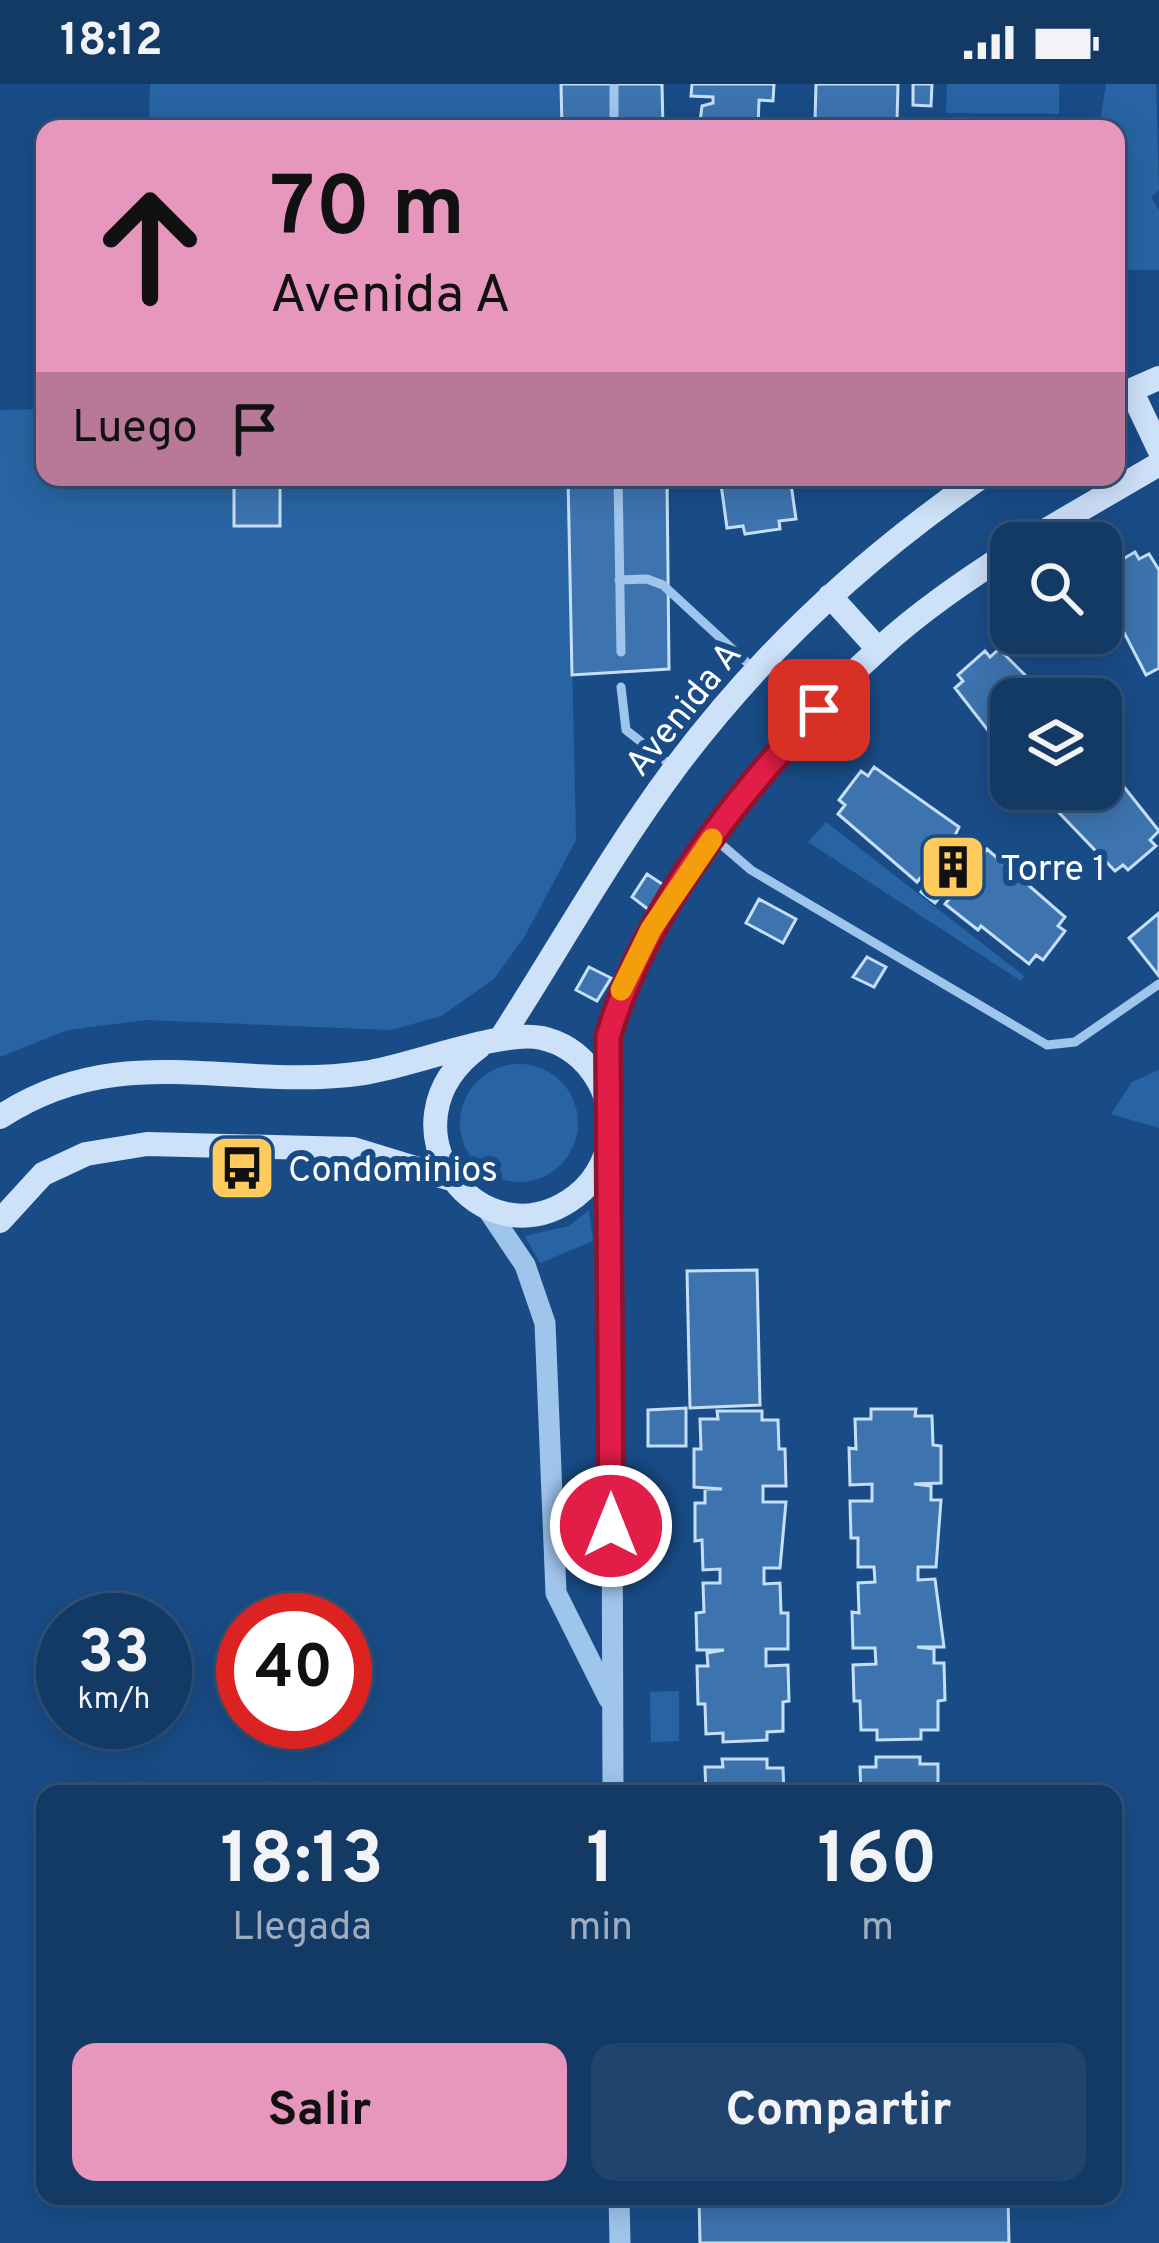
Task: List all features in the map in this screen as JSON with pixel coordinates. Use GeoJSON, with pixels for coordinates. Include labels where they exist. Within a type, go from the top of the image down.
{"type":"FeatureCollection","features":[{"type":"Feature","properties":{"kind":"main road"},"geometry":{"type":"LineString","coordinates":[[1125,393],[1159,378]]}},
{"type":"Feature","properties":{"kind":"main road"},"geometry":{"type":"LineString","coordinates":[[1125,397],[1159,448]]}},
{"type":"Feature","properties":{"kind":"main road"},"geometry":{"type":"LineString","coordinates":[[1125,484],[1159,464]]}},
{"type":"Feature","properties":{"kind":"main road","name":"Avenida A"},"geometry":{"type":"LineString","coordinates":[[490,1042],[675,768],[755,670],[830,596],[915,523],[968,486]]}},
{"type":"Feature","properties":{"kind":"main road"},"geometry":{"type":"LineString","coordinates":[[1060,522],[1121,486]]}},
{"type":"Feature","properties":{"kind":"main road"},"geometry":{"type":"LineString","coordinates":[[0,1221],[44,1174],[86,1154],[147,1144],[353,1149],[451,1179],[486,1207],[509,1214],[556,1208],[593,1179],[610,1135],[608,1037],[622,989],[651,929],[713,837],[789,741],[878,649],[990,566]]}},
{"type":"Feature","properties":{"kind":"main road"},"geometry":{"type":"LineString","coordinates":[[830,596],[878,649]]}},
{"type":"Feature","properties":{"kind":"main road"},"geometry":{"type":"LineString","coordinates":[[0,1117],[41,1090],[102,1073],[161,1068],[357,1074],[490,1042],[544,1039],[584,1061],[607,1099]]}},
{"type":"Feature","properties":{"kind":"main road"},"geometry":{"type":"LineString","coordinates":[[451,1179],[435,1138],[438,1096],[462,1059],[490,1042]]}},
{"type":"Feature","properties":{"kind":"street"},"geometry":{"type":"LineString","coordinates":[[610,1135],[613,1785]]}},
{"type":"Feature","properties":{"kind":"street"},"geometry":{"type":"LineString","coordinates":[[486,1207],[525,1265],[545,1322],[552,1381],[556,1593],[612,1704]]}},
{"type":"Feature","properties":{"kind":"street"},"geometry":{"type":"LineString","coordinates":[[619,2205],[620,2243]]}},
{"type":"Feature","properties":{"kind":"lane"},"geometry":{"type":"LineString","coordinates":[[614,84],[614,120]]}},
{"type":"Feature","properties":{"kind":"lane"},"geometry":{"type":"LineString","coordinates":[[618,486],[621,652]]}},
{"type":"Feature","properties":{"kind":"lane"},"geometry":{"type":"LineString","coordinates":[[619,580],[663,585],[755,670]]}},
{"type":"Feature","properties":{"kind":"lane"},"geometry":{"type":"LineString","coordinates":[[621,687],[626,730],[675,768]]}},
{"type":"Feature","properties":{"kind":"lane"},"geometry":{"type":"LineString","coordinates":[[713,837],[752,870],[1047,1045],[1075,1042],[1159,984]]}},
{"type":"Feature","properties":{"kind":"shaded area"},"geometry":{"type":"Polygon","coordinates":[[[150,84],[561,84],[562,120],[149,120],[150,84]]]}},
{"type":"Feature","properties":{"kind":"shaded area"},"geometry":{"type":"Polygon","coordinates":[[[947,84],[1059,84],[1059,114],[946,113],[947,84]]]}},
{"type":"Feature","properties":{"kind":"shaded area"},"geometry":{"type":"Polygon","coordinates":[[[1106,84],[1156,84],[1159,190],[1151,197],[1159,210],[1159,270],[1125,270],[1125,120],[1100,120],[1106,84]]]}},
{"type":"Feature","properties":{"kind":"shaded area"},"geometry":{"type":"Polygon","coordinates":[[[36,409],[36,486],[568,486],[576,840],[525,936],[493,980],[441,1016],[391,1030],[146,1020],[68,1030],[0,1057],[0,410],[36,409]]]}},
{"type":"Feature","properties":{"kind":"shaded area"},"geometry":{"type":"Polygon","coordinates":[[[826,822],[1024,976],[1021,981],[808,842],[826,822]]]}},
{"type":"Feature","properties":{"kind":"shaded area"},"geometry":{"type":"Polygon","coordinates":[[[519,1064],[542,1069],[561,1081],[573,1100],[578,1123],[573,1146],[561,1165],[542,1177],[519,1182],[496,1177],[477,1165],[465,1146],[460,1123],[465,1100],[477,1081],[496,1069],[519,1064]]]}},
{"type":"Feature","properties":{"kind":"shaded area"},"geometry":{"type":"Polygon","coordinates":[[[1159,1070],[1159,1128],[1111,1114],[1132,1082],[1159,1070]]]}},
{"type":"Feature","properties":{"kind":"shaded area"},"geometry":{"type":"Polygon","coordinates":[[[589,1210],[593,1241],[540,1263],[525,1236],[569,1226],[589,1210]]]}},
{"type":"Feature","properties":{"kind":"shaded area"},"geometry":{"type":"Polygon","coordinates":[[[679,1691],[679,1741],[651,1742],[650,1692],[679,1691]]]}},
{"type":"Feature","properties":{"kind":"building"},"geometry":{"type":"Polygon","coordinates":[[[561,84],[662,84],[663,120],[562,120],[561,84]]]}},
{"type":"Feature","properties":{"kind":"building"},"geometry":{"type":"Polygon","coordinates":[[[692,84],[774,84],[773,101],[759,100],[758,120],[700,120],[702,106],[713,103],[713,97],[691,96],[692,84]]]}},
{"type":"Feature","properties":{"kind":"building"},"geometry":{"type":"Polygon","coordinates":[[[816,84],[898,84],[897,120],[815,120],[816,84]]]}},
{"type":"Feature","properties":{"kind":"building"},"geometry":{"type":"Polygon","coordinates":[[[913,84],[932,84],[931,106],[913,105],[913,84]]]}},
{"type":"Feature","properties":{"kind":"building"},"geometry":{"type":"Polygon","coordinates":[[[234,486],[280,486],[280,526],[234,526],[234,486]]]}},
{"type":"Feature","properties":{"kind":"building"},"geometry":{"type":"Polygon","coordinates":[[[568,486],[667,486],[669,669],[572,675],[568,486]]]}},
{"type":"Feature","properties":{"kind":"building"},"geometry":{"type":"Polygon","coordinates":[[[721,486],[791,486],[796,519],[779,521],[780,529],[745,534],[743,526],[727,528],[721,486]]]}},
{"type":"Feature","properties":{"kind":"building"},"geometry":{"type":"Polygon","coordinates":[[[1135,552],[1139,559],[1149,554],[1159,570],[1159,668],[1146,675],[1122,629],[1122,560],[1135,552]]]}},
{"type":"Feature","properties":{"kind":"building"},"geometry":{"type":"Polygon","coordinates":[[[985,651],[990,657],[1004,654],[1028,678],[990,678],[990,733],[955,688],[963,681],[958,675],[985,651]]]}},
{"type":"Feature","properties":{"kind":"building","name":"Torre 1"},"geometry":{"type":"Polygon","coordinates":[[[874,767],[959,827],[951,844],[956,838],[978,855],[977,864],[987,849],[1065,917],[1058,926],[1065,931],[1043,960],[1036,955],[1029,964],[981,926],[978,930],[945,904],[955,892],[948,887],[935,903],[921,892],[934,875],[927,870],[917,882],[838,814],[845,805],[839,800],[861,771],[868,776],[874,767]]]}},
{"type":"Feature","properties":{"kind":"building"},"geometry":{"type":"Polygon","coordinates":[[[1122,784],[1159,831],[1150,840],[1156,846],[1128,870],[1123,865],[1115,871],[1056,810],[1122,810],[1122,784]]]}},
{"type":"Feature","properties":{"kind":"building"},"geometry":{"type":"Polygon","coordinates":[[[647,874],[665,886],[649,910],[632,897],[647,874]]]}},
{"type":"Feature","properties":{"kind":"building"},"geometry":{"type":"Polygon","coordinates":[[[759,899],[796,919],[783,943],[746,923],[759,899]]]}},
{"type":"Feature","properties":{"kind":"building"},"geometry":{"type":"Polygon","coordinates":[[[1159,913],[1159,976],[1129,938],[1159,913]]]}},
{"type":"Feature","properties":{"kind":"building"},"geometry":{"type":"Polygon","coordinates":[[[867,957],[886,967],[874,987],[853,977],[867,957]]]}},
{"type":"Feature","properties":{"kind":"building"},"geometry":{"type":"Polygon","coordinates":[[[589,967],[611,978],[597,1001],[576,990],[589,967]]]}},
{"type":"Feature","properties":{"kind":"building"},"geometry":{"type":"Polygon","coordinates":[[[757,1270],[760,1405],[690,1408],[687,1271],[757,1270]]]}},
{"type":"Feature","properties":{"kind":"building"},"geometry":{"type":"Polygon","coordinates":[[[686,1408],[686,1446],[648,1446],[648,1410],[686,1408]]]}},
{"type":"Feature","properties":{"kind":"building"},"geometry":{"type":"Polygon","coordinates":[[[871,1409],[916,1409],[915,1416],[932,1416],[933,1445],[941,1446],[941,1483],[914,1484],[931,1486],[931,1500],[941,1500],[936,1567],[918,1567],[918,1580],[935,1579],[944,1647],[917,1647],[934,1649],[934,1663],[944,1663],[945,1700],[938,1701],[938,1730],[921,1730],[921,1739],[877,1740],[877,1730],[861,1730],[860,1701],[854,1701],[853,1665],[876,1664],[875,1648],[853,1648],[852,1612],[859,1613],[858,1583],[875,1582],[874,1567],[858,1567],[850,1501],[872,1501],[872,1484],[850,1485],[849,1448],[856,1449],[855,1419],[871,1419],[871,1409]]]}},
{"type":"Feature","properties":{"kind":"building"},"geometry":{"type":"Polygon","coordinates":[[[717,1411],[762,1411],[762,1420],[778,1420],[779,1449],[785,1449],[786,1486],[763,1486],[763,1502],[786,1502],[780,1568],[764,1568],[764,1584],[780,1583],[781,1613],[788,1613],[788,1649],[766,1649],[766,1666],[788,1665],[789,1701],[783,1702],[783,1731],[767,1732],[767,1740],[723,1742],[723,1733],[706,1734],[705,1704],[698,1704],[697,1666],[708,1666],[707,1653],[724,1650],[697,1650],[696,1613],[704,1612],[703,1583],[720,1583],[720,1569],[703,1570],[702,1540],[695,1541],[695,1503],[705,1503],[705,1489],[722,1489],[694,1487],[694,1449],[701,1449],[700,1419],[718,1419],[717,1411]]]}},
{"type":"Feature","properties":{"kind":"building"},"geometry":{"type":"Polygon","coordinates":[[[876,1757],[920,1757],[920,1764],[938,1764],[938,1785],[861,1785],[860,1767],[876,1767],[876,1757]]]}},
{"type":"Feature","properties":{"kind":"building"},"geometry":{"type":"Polygon","coordinates":[[[722,1759],[767,1759],[767,1768],[783,1768],[784,1785],[706,1785],[705,1767],[723,1767],[722,1759]]]}},
{"type":"Feature","properties":{"kind":"building"},"geometry":{"type":"Polygon","coordinates":[[[699,2205],[1008,2205],[1009,2243],[700,2243],[699,2205]]]}},
{"type":"Feature","properties":{"kind":"slow traffic"},"geometry":{"type":"LineString","coordinates":[[621,990],[651,929],[712,839]]}},
{"type":"Feature","properties":{"kind":"place","name":"Torre 1"},"geometry":{"type":"Point","coordinates":[953,867]}},
{"type":"Feature","properties":{"kind":"place","name":"Condominios"},"geometry":{"type":"Point","coordinates":[242,1168]}},
{"type":"Feature","properties":{"kind":"route"},"geometry":{"type":"LineString","coordinates":[[611,1526],[608,1037],[622,989],[651,929],[713,837],[819,710]]}}]}
